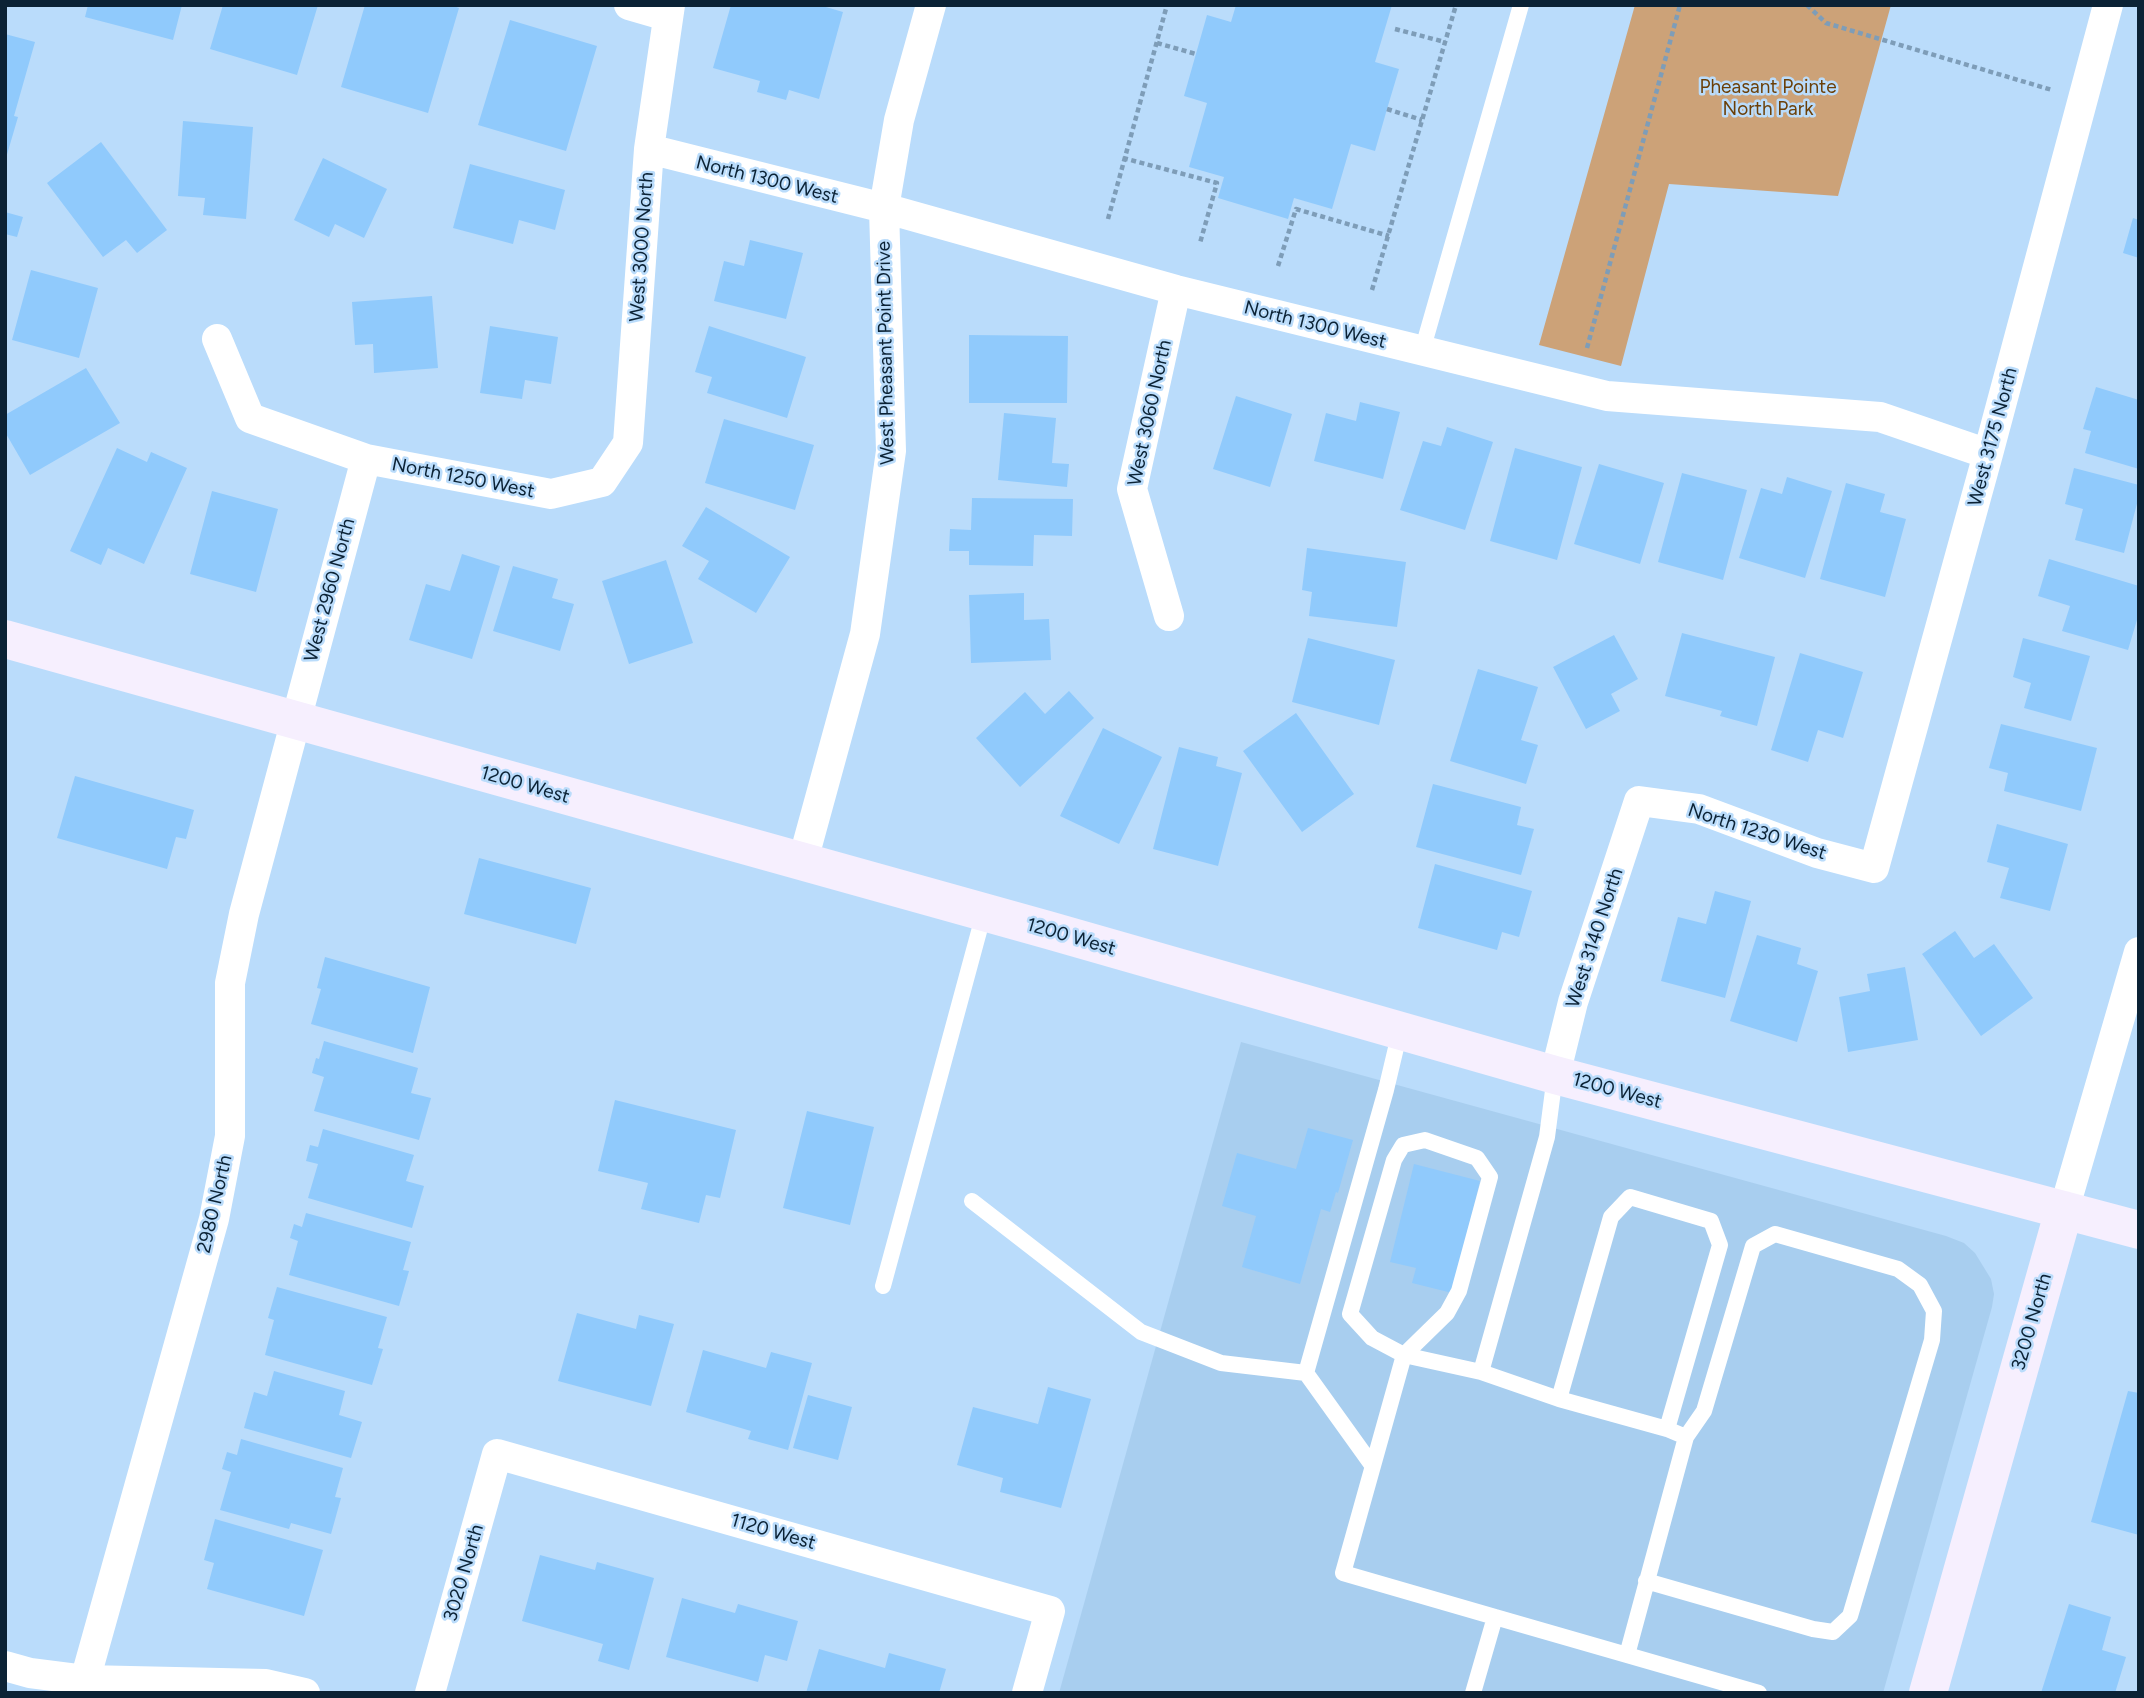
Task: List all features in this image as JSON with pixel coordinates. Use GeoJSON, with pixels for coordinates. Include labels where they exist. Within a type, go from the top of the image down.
{"type":"FeatureCollection","features":[{"type":"Feature","properties":{"kind":"main road","name":"1200 West"},"geometry":{"type":"LineString","coordinates":[[5,639],[1555,1076],[2139,1230]]}},
{"type":"Feature","properties":{"kind":"main road","name":"3200 North"},"geometry":{"type":"LineString","coordinates":[[1928,1693],[2064,1210]]}},
{"type":"Feature","properties":{"kind":"street"},"geometry":{"type":"LineString","coordinates":[[629,5],[669,10]]}},
{"type":"Feature","properties":{"kind":"street","name":"West Pheasant Point Drive"},"geometry":{"type":"LineString","coordinates":[[802,863],[865,634],[891,451],[884,208],[899,120],[931,5]]}},
{"type":"Feature","properties":{"kind":"street","name":"West 3175 North"},"geometry":{"type":"LineString","coordinates":[[1874,868],[2108,5]]}},
{"type":"Feature","properties":{"kind":"street","name":"West 3000 North"},"geometry":{"type":"LineString","coordinates":[[602,482],[628,443],[649,149],[669,10]]}},
{"type":"Feature","properties":{"kind":"street","name":"North 1300 West"},"geometry":{"type":"LineString","coordinates":[[649,149],[884,208],[1176,290],[1607,397],[1880,417],[1988,454]]}},
{"type":"Feature","properties":{"kind":"street","name":"West 3060 North"},"geometry":{"type":"LineString","coordinates":[[1169,616],[1132,489],[1176,290]]}},
{"type":"Feature","properties":{"kind":"street","name":"North 1250 West"},"geometry":{"type":"LineString","coordinates":[[217,339],[250,418],[366,459],[551,494],[602,482]]}},
{"type":"Feature","properties":{"kind":"street","name":"West 2960 North"},"geometry":{"type":"LineString","coordinates":[[296,721],[366,459]]}},
{"type":"Feature","properties":{"kind":"street","name":"2980 North"},"geometry":{"type":"LineString","coordinates":[[85,1680],[214,1219],[230,1136],[230,983],[244,914],[296,721]]}},
{"type":"Feature","properties":{"kind":"street","name":"North 1230 West"},"geometry":{"type":"LineString","coordinates":[[1639,801],[1699,809],[1817,853],[1874,868]]}},
{"type":"Feature","properties":{"kind":"street","name":"West 3140 North"},"geometry":{"type":"LineString","coordinates":[[1555,1076],[1573,1002],[1639,801]]}},
{"type":"Feature","properties":{"kind":"street","name":"3200 North"},"geometry":{"type":"LineString","coordinates":[[2064,1210],[2139,952]]}},
{"type":"Feature","properties":{"kind":"street","name":"1120 West"},"geometry":{"type":"LineString","coordinates":[[497,1454],[1050,1611],[1027,1693]]}},
{"type":"Feature","properties":{"kind":"street","name":"3020 North"},"geometry":{"type":"LineString","coordinates":[[430,1693],[497,1454]]}},
{"type":"Feature","properties":{"kind":"street"},"geometry":{"type":"LineString","coordinates":[[5,1666],[30,1674],[85,1680],[266,1684],[305,1693]]}},
{"type":"Feature","properties":{"kind":"lane"},"geometry":{"type":"LineString","coordinates":[[1422,351],[1521,5]]}},
{"type":"Feature","properties":{"kind":"lane"},"geometry":{"type":"LineString","coordinates":[[883,1286],[984,913]]}},
{"type":"Feature","properties":{"kind":"lane"},"geometry":{"type":"LineString","coordinates":[[1306,1373],[1386,1090],[1400,1031]]}},
{"type":"Feature","properties":{"kind":"lane"},"geometry":{"type":"LineString","coordinates":[[1481,1372],[1547,1137],[1555,1076]]}},
{"type":"Feature","properties":{"kind":"lane"},"geometry":{"type":"LineString","coordinates":[[1686,1437],[1667,1429],[1559,1399],[1481,1372],[1404,1355],[1372,1338],[1350,1314],[1394,1160],[1403,1145],[1424,1140],[1477,1158],[1490,1177],[1459,1291],[1447,1314],[1404,1355],[1343,1573],[1759,1693]]}},
{"type":"Feature","properties":{"kind":"lane"},"geometry":{"type":"LineString","coordinates":[[1559,1399],[1611,1217],[1630,1197],[1711,1221],[1720,1245],[1667,1429]]}},
{"type":"Feature","properties":{"kind":"lane"},"geometry":{"type":"LineString","coordinates":[[972,1201],[1140,1332],[1221,1363],[1306,1373],[1372,1465]]}},
{"type":"Feature","properties":{"kind":"lane"},"geometry":{"type":"LineString","coordinates":[[1627,1655],[1646,1581],[1686,1437],[1704,1411],[1754,1246],[1776,1234],[1898,1269],[1920,1284],[1934,1311],[1932,1340],[1850,1616],[1833,1632],[1813,1629],[1646,1581]]}},
{"type":"Feature","properties":{"kind":"lane"},"geometry":{"type":"LineString","coordinates":[[1473,1693],[1495,1617]]}},
{"type":"Feature","properties":{"kind":"path"},"geometry":{"type":"LineString","coordinates":[[1108,219],[1167,5]]}},
{"type":"Feature","properties":{"kind":"path"},"geometry":{"type":"LineString","coordinates":[[1372,290],[1456,5]]}},
{"type":"Feature","properties":{"kind":"path"},"geometry":{"type":"LineString","coordinates":[[1587,348],[1680,5]]}},
{"type":"Feature","properties":{"kind":"path"},"geometry":{"type":"LineString","coordinates":[[1807,5],[1826,23],[2052,91]]}},
{"type":"Feature","properties":{"kind":"path"},"geometry":{"type":"LineString","coordinates":[[1395,29],[1446,42]]}},
{"type":"Feature","properties":{"kind":"path"},"geometry":{"type":"LineString","coordinates":[[1156,43],[1196,54]]}},
{"type":"Feature","properties":{"kind":"path"},"geometry":{"type":"LineString","coordinates":[[1387,109],[1423,120]]}},
{"type":"Feature","properties":{"kind":"path"},"geometry":{"type":"LineString","coordinates":[[1123,158],[1217,183],[1200,243]]}},
{"type":"Feature","properties":{"kind":"path"},"geometry":{"type":"LineString","coordinates":[[1278,266],[1296,209],[1389,236]]}},
{"type":"Feature","properties":{"kind":"shaded area"},"geometry":{"type":"Polygon","coordinates":[[[1241,1042],[1946,1236],[1964,1243],[1975,1253],[1991,1279],[1994,1294],[1992,1307],[1883,1693],[1059,1693],[1241,1042]]]}},
{"type":"Feature","properties":{"kind":"green space","name":"Pheasant Pointe North Park"},"geometry":{"type":"Polygon","coordinates":[[[1635,5],[1891,5],[1838,196],[1669,184],[1621,366],[1539,345],[1635,5]]]}},
{"type":"Feature","properties":{"kind":"building"},"geometry":{"type":"Polygon","coordinates":[[[88,5],[182,5],[173,40],[85,17],[88,5]]]}},
{"type":"Feature","properties":{"kind":"building"},"geometry":{"type":"Polygon","coordinates":[[[223,5],[318,5],[297,75],[210,49],[223,5]]]}},
{"type":"Feature","properties":{"kind":"building"},"geometry":{"type":"Polygon","coordinates":[[[365,5],[451,5],[459,8],[428,113],[341,87],[365,5]]]}},
{"type":"Feature","properties":{"kind":"building"},"geometry":{"type":"Polygon","coordinates":[[[731,5],[819,5],[843,12],[819,99],[789,90],[786,100],[757,92],[760,81],[713,68],[731,5]]]}},
{"type":"Feature","properties":{"kind":"building"},"geometry":{"type":"Polygon","coordinates":[[[1236,5],[1392,5],[1375,62],[1399,69],[1375,151],[1351,144],[1332,209],[1294,198],[1288,219],[1218,198],[1224,177],[1189,167],[1207,103],[1184,96],[1207,15],[1231,22],[1236,5]]]}},
{"type":"Feature","properties":{"kind":"building"},"geometry":{"type":"Polygon","coordinates":[[[510,20],[597,46],[566,151],[478,125],[510,20]]]}},
{"type":"Feature","properties":{"kind":"building"},"geometry":{"type":"Polygon","coordinates":[[[5,34],[35,42],[14,116],[18,117],[6,158],[5,34]]]}},
{"type":"Feature","properties":{"kind":"building"},"geometry":{"type":"Polygon","coordinates":[[[183,121],[253,127],[246,219],[203,215],[205,198],[178,196],[183,121]]]}},
{"type":"Feature","properties":{"kind":"building"},"geometry":{"type":"Polygon","coordinates":[[[101,142],[167,230],[137,253],[126,240],[103,257],[47,183],[101,142]]]}},
{"type":"Feature","properties":{"kind":"building"},"geometry":{"type":"Polygon","coordinates":[[[323,158],[387,189],[364,238],[335,224],[329,237],[294,220],[323,158]]]}},
{"type":"Feature","properties":{"kind":"building"},"geometry":{"type":"Polygon","coordinates":[[[470,164],[565,190],[555,230],[519,220],[513,244],[453,228],[470,164]]]}},
{"type":"Feature","properties":{"kind":"building"},"geometry":{"type":"Polygon","coordinates":[[[5,212],[23,217],[17,237],[5,234],[5,212]]]}},
{"type":"Feature","properties":{"kind":"building"},"geometry":{"type":"Polygon","coordinates":[[[2133,218],[2139,220],[2139,258],[2123,253],[2133,218]]]}},
{"type":"Feature","properties":{"kind":"building"},"geometry":{"type":"Polygon","coordinates":[[[750,240],[803,253],[786,319],[714,301],[724,261],[744,266],[750,240]]]}},
{"type":"Feature","properties":{"kind":"building"},"geometry":{"type":"Polygon","coordinates":[[[31,270],[98,288],[79,358],[12,340],[31,270]]]}},
{"type":"Feature","properties":{"kind":"building"},"geometry":{"type":"Polygon","coordinates":[[[432,296],[438,368],[374,373],[373,344],[355,345],[352,302],[432,296]]]}},
{"type":"Feature","properties":{"kind":"building"},"geometry":{"type":"Polygon","coordinates":[[[490,326],[558,337],[551,384],[525,380],[522,399],[480,393],[490,326]]]}},
{"type":"Feature","properties":{"kind":"building"},"geometry":{"type":"Polygon","coordinates":[[[709,326],[806,357],[787,418],[707,393],[712,377],[695,372],[709,326]]]}},
{"type":"Feature","properties":{"kind":"building"},"geometry":{"type":"Polygon","coordinates":[[[969,335],[1068,336],[1067,403],[969,403],[969,335]]]}},
{"type":"Feature","properties":{"kind":"building"},"geometry":{"type":"Polygon","coordinates":[[[86,368],[120,423],[30,475],[5,432],[5,415],[86,368]]]}},
{"type":"Feature","properties":{"kind":"building"},"geometry":{"type":"Polygon","coordinates":[[[2096,387],[2139,400],[2139,469],[2085,453],[2091,431],[2083,429],[2096,387]]]}},
{"type":"Feature","properties":{"kind":"building"},"geometry":{"type":"Polygon","coordinates":[[[1236,396],[1292,414],[1270,487],[1213,469],[1236,396]]]}},
{"type":"Feature","properties":{"kind":"building"},"geometry":{"type":"Polygon","coordinates":[[[1360,402],[1400,412],[1383,479],[1314,461],[1326,413],[1356,421],[1360,402]]]}},
{"type":"Feature","properties":{"kind":"building"},"geometry":{"type":"Polygon","coordinates":[[[1004,413],[1056,418],[1052,463],[1069,464],[1067,487],[998,480],[1004,413]]]}},
{"type":"Feature","properties":{"kind":"building"},"geometry":{"type":"Polygon","coordinates":[[[724,419],[814,445],[795,510],[705,483],[724,419]]]}},
{"type":"Feature","properties":{"kind":"building"},"geometry":{"type":"Polygon","coordinates":[[[1447,427],[1493,442],[1465,530],[1400,510],[1423,441],[1441,446],[1447,427]]]}},
{"type":"Feature","properties":{"kind":"building"},"geometry":{"type":"Polygon","coordinates":[[[117,448],[147,462],[151,452],[187,468],[144,564],[108,548],[101,565],[70,551],[117,448]]]}},
{"type":"Feature","properties":{"kind":"building"},"geometry":{"type":"Polygon","coordinates":[[[1515,448],[1582,467],[1557,560],[1490,541],[1515,448]]]}},
{"type":"Feature","properties":{"kind":"building"},"geometry":{"type":"Polygon","coordinates":[[[1599,464],[1664,483],[1640,564],[1574,544],[1599,464]]]}},
{"type":"Feature","properties":{"kind":"building"},"geometry":{"type":"Polygon","coordinates":[[[2074,468],[2139,485],[2139,496],[2124,553],[2075,540],[2083,509],[2065,504],[2074,468]]]}},
{"type":"Feature","properties":{"kind":"building"},"geometry":{"type":"Polygon","coordinates":[[[1682,473],[1747,490],[1723,580],[1658,562],[1682,473]]]}},
{"type":"Feature","properties":{"kind":"building"},"geometry":{"type":"Polygon","coordinates":[[[1787,477],[1832,491],[1805,578],[1739,558],[1761,488],[1782,494],[1787,477]]]}},
{"type":"Feature","properties":{"kind":"building"},"geometry":{"type":"Polygon","coordinates":[[[1846,483],[1885,494],[1880,512],[1906,519],[1885,597],[1820,579],[1846,483]]]}},
{"type":"Feature","properties":{"kind":"building"},"geometry":{"type":"Polygon","coordinates":[[[212,491],[278,509],[256,592],[190,574],[212,491]]]}},
{"type":"Feature","properties":{"kind":"building"},"geometry":{"type":"Polygon","coordinates":[[[972,498],[1073,499],[1072,536],[1034,535],[1033,566],[969,565],[969,551],[949,551],[950,529],[971,530],[972,498]]]}},
{"type":"Feature","properties":{"kind":"building"},"geometry":{"type":"Polygon","coordinates":[[[706,507],[790,557],[756,613],[698,579],[709,561],[682,546],[706,507]]]}},
{"type":"Feature","properties":{"kind":"building"},"geometry":{"type":"Polygon","coordinates":[[[1307,548],[1406,562],[1397,627],[1309,616],[1312,592],[1302,590],[1307,548]]]}},
{"type":"Feature","properties":{"kind":"building"},"geometry":{"type":"Polygon","coordinates":[[[462,554],[500,566],[472,659],[409,640],[426,584],[450,591],[462,554]]]}},
{"type":"Feature","properties":{"kind":"building"},"geometry":{"type":"Polygon","coordinates":[[[2049,559],[2139,586],[2139,613],[2128,650],[2062,631],[2070,606],[2038,596],[2049,559]]]}},
{"type":"Feature","properties":{"kind":"building"},"geometry":{"type":"Polygon","coordinates":[[[666,560],[693,643],[629,664],[602,581],[666,560]]]}},
{"type":"Feature","properties":{"kind":"building"},"geometry":{"type":"Polygon","coordinates":[[[513,566],[558,579],[552,598],[574,604],[560,651],[493,631],[513,566]]]}},
{"type":"Feature","properties":{"kind":"building"},"geometry":{"type":"Polygon","coordinates":[[[1024,593],[1024,620],[1049,619],[1051,660],[971,663],[969,595],[1024,593]]]}},
{"type":"Feature","properties":{"kind":"building"},"geometry":{"type":"Polygon","coordinates":[[[1682,633],[1775,657],[1757,726],[1720,716],[1722,711],[1665,696],[1682,633]]]}},
{"type":"Feature","properties":{"kind":"building"},"geometry":{"type":"Polygon","coordinates":[[[1614,635],[1638,679],[1611,694],[1620,711],[1586,729],[1553,667],[1614,635]]]}},
{"type":"Feature","properties":{"kind":"building"},"geometry":{"type":"Polygon","coordinates":[[[1308,638],[1395,660],[1379,725],[1292,702],[1308,638]]]}},
{"type":"Feature","properties":{"kind":"building"},"geometry":{"type":"Polygon","coordinates":[[[2023,638],[2090,656],[2071,721],[2024,708],[2031,683],[2013,677],[2023,638]]]}},
{"type":"Feature","properties":{"kind":"building"},"geometry":{"type":"Polygon","coordinates":[[[1800,653],[1863,672],[1843,738],[1818,730],[1808,762],[1771,750],[1800,653]]]}},
{"type":"Feature","properties":{"kind":"building"},"geometry":{"type":"Polygon","coordinates":[[[1478,669],[1538,687],[1521,740],[1538,745],[1526,784],[1450,761],[1478,669]]]}},
{"type":"Feature","properties":{"kind":"building"},"geometry":{"type":"Polygon","coordinates":[[[1069,691],[1094,718],[1020,787],[976,738],[1025,692],[1045,714],[1069,691]]]}},
{"type":"Feature","properties":{"kind":"building"},"geometry":{"type":"Polygon","coordinates":[[[1296,713],[1354,794],[1302,832],[1243,751],[1296,713]]]}},
{"type":"Feature","properties":{"kind":"building"},"geometry":{"type":"Polygon","coordinates":[[[2001,724],[2097,748],[2081,811],[2004,791],[2008,773],[1989,768],[2001,724]]]}},
{"type":"Feature","properties":{"kind":"building"},"geometry":{"type":"Polygon","coordinates":[[[1103,728],[1162,757],[1119,844],[1060,816],[1103,728]]]}},
{"type":"Feature","properties":{"kind":"building"},"geometry":{"type":"Polygon","coordinates":[[[1179,747],[1218,757],[1216,766],[1242,773],[1218,866],[1153,849],[1179,747]]]}},
{"type":"Feature","properties":{"kind":"building"},"geometry":{"type":"Polygon","coordinates":[[[75,776],[194,810],[186,839],[176,837],[167,869],[57,838],[75,776]]]}},
{"type":"Feature","properties":{"kind":"building"},"geometry":{"type":"Polygon","coordinates":[[[1433,784],[1521,807],[1517,825],[1534,829],[1521,875],[1416,847],[1433,784]]]}},
{"type":"Feature","properties":{"kind":"building"},"geometry":{"type":"Polygon","coordinates":[[[1997,824],[2068,844],[2050,911],[2000,898],[2009,868],[1987,862],[1997,824]]]}},
{"type":"Feature","properties":{"kind":"building"},"geometry":{"type":"Polygon","coordinates":[[[479,858],[591,888],[576,944],[464,914],[479,858]]]}},
{"type":"Feature","properties":{"kind":"building"},"geometry":{"type":"Polygon","coordinates":[[[1435,864],[1532,891],[1519,937],[1502,932],[1497,950],[1418,928],[1435,864]]]}},
{"type":"Feature","properties":{"kind":"building"},"geometry":{"type":"Polygon","coordinates":[[[1715,891],[1751,901],[1725,998],[1661,981],[1678,917],[1706,924],[1715,891]]]}},
{"type":"Feature","properties":{"kind":"building"},"geometry":{"type":"Polygon","coordinates":[[[1955,931],[1974,958],[1994,944],[2033,998],[1981,1036],[1922,954],[1955,931]]]}},
{"type":"Feature","properties":{"kind":"building"},"geometry":{"type":"Polygon","coordinates":[[[1757,935],[1801,948],[1797,964],[1818,971],[1797,1042],[1730,1021],[1757,935]]]}},
{"type":"Feature","properties":{"kind":"building"},"geometry":{"type":"Polygon","coordinates":[[[325,957],[430,987],[413,1053],[311,1024],[321,989],[317,988],[325,957]]]}},
{"type":"Feature","properties":{"kind":"building"},"geometry":{"type":"Polygon","coordinates":[[[1905,967],[1918,1040],[1848,1052],[1839,997],[1870,991],[1867,974],[1905,967]]]}},
{"type":"Feature","properties":{"kind":"building"},"geometry":{"type":"Polygon","coordinates":[[[324,1041],[418,1068],[411,1093],[431,1098],[419,1140],[314,1111],[324,1077],[312,1073],[324,1041]]]}},
{"type":"Feature","properties":{"kind":"building"},"geometry":{"type":"Polygon","coordinates":[[[615,1100],[736,1130],[720,1198],[706,1195],[699,1223],[641,1209],[648,1183],[598,1171],[615,1100]]]}},
{"type":"Feature","properties":{"kind":"building"},"geometry":{"type":"Polygon","coordinates":[[[807,1111],[874,1127],[850,1225],[783,1208],[807,1111]]]}},
{"type":"Feature","properties":{"kind":"building"},"geometry":{"type":"Polygon","coordinates":[[[1308,1128],[1353,1140],[1330,1212],[1321,1209],[1300,1284],[1242,1267],[1256,1216],[1222,1206],[1237,1153],[1296,1169],[1308,1128]]]}},
{"type":"Feature","properties":{"kind":"building"},"geometry":{"type":"Polygon","coordinates":[[[323,1129],[414,1155],[406,1181],[424,1186],[412,1228],[308,1198],[318,1164],[306,1161],[310,1145],[318,1147],[323,1129]]]}},
{"type":"Feature","properties":{"kind":"building"},"geometry":{"type":"Polygon","coordinates":[[[1414,1164],[1480,1181],[1452,1293],[1412,1283],[1416,1268],[1390,1262],[1414,1164]]]}},
{"type":"Feature","properties":{"kind":"building"},"geometry":{"type":"Polygon","coordinates":[[[306,1213],[411,1242],[403,1270],[409,1271],[399,1306],[289,1275],[298,1241],[290,1238],[294,1224],[302,1227],[306,1213]]]}},
{"type":"Feature","properties":{"kind":"building"},"geometry":{"type":"Polygon","coordinates":[[[277,1287],[387,1317],[378,1348],[383,1349],[372,1385],[265,1355],[274,1320],[268,1318],[277,1287]]]}},
{"type":"Feature","properties":{"kind":"building"},"geometry":{"type":"Polygon","coordinates":[[[577,1313],[636,1329],[639,1315],[674,1324],[651,1406],[558,1381],[577,1313]]]}},
{"type":"Feature","properties":{"kind":"building"},"geometry":{"type":"Polygon","coordinates":[[[703,1350],[766,1368],[771,1352],[812,1363],[788,1450],[748,1439],[751,1431],[686,1412],[703,1350]]]}},
{"type":"Feature","properties":{"kind":"building"},"geometry":{"type":"Polygon","coordinates":[[[274,1371],[345,1391],[339,1415],[362,1422],[351,1458],[244,1428],[254,1392],[267,1396],[274,1371]]]}},
{"type":"Feature","properties":{"kind":"building"},"geometry":{"type":"Polygon","coordinates":[[[1048,1387],[1091,1399],[1061,1508],[1000,1492],[1003,1478],[957,1465],[973,1407],[1038,1424],[1048,1387]]]}},
{"type":"Feature","properties":{"kind":"building"},"geometry":{"type":"Polygon","coordinates":[[[2128,1391],[2139,1393],[2139,1535],[2091,1522],[2128,1391]]]}},
{"type":"Feature","properties":{"kind":"building"},"geometry":{"type":"Polygon","coordinates":[[[808,1395],[852,1407],[838,1460],[793,1448],[808,1395]]]}},
{"type":"Feature","properties":{"kind":"building"},"geometry":{"type":"Polygon","coordinates":[[[241,1439],[343,1468],[335,1497],[341,1498],[331,1534],[291,1523],[289,1529],[220,1510],[231,1472],[222,1469],[227,1452],[237,1455],[241,1439]]]}},
{"type":"Feature","properties":{"kind":"building"},"geometry":{"type":"Polygon","coordinates":[[[215,1519],[323,1550],[304,1616],[207,1589],[214,1563],[204,1560],[215,1519]]]}},
{"type":"Feature","properties":{"kind":"building"},"geometry":{"type":"Polygon","coordinates":[[[540,1555],[595,1570],[597,1562],[654,1578],[629,1670],[598,1661],[603,1644],[522,1621],[540,1555]]]}},
{"type":"Feature","properties":{"kind":"building"},"geometry":{"type":"Polygon","coordinates":[[[682,1598],[735,1613],[738,1604],[798,1621],[787,1661],[765,1655],[758,1682],[666,1657],[682,1598]]]}},
{"type":"Feature","properties":{"kind":"building"},"geometry":{"type":"Polygon","coordinates":[[[2069,1604],[2111,1617],[2102,1650],[2126,1657],[2115,1693],[2041,1693],[2069,1604]]]}},
{"type":"Feature","properties":{"kind":"building"},"geometry":{"type":"Polygon","coordinates":[[[819,1649],[885,1668],[889,1653],[946,1669],[939,1693],[806,1693],[819,1649]]]}}]}
